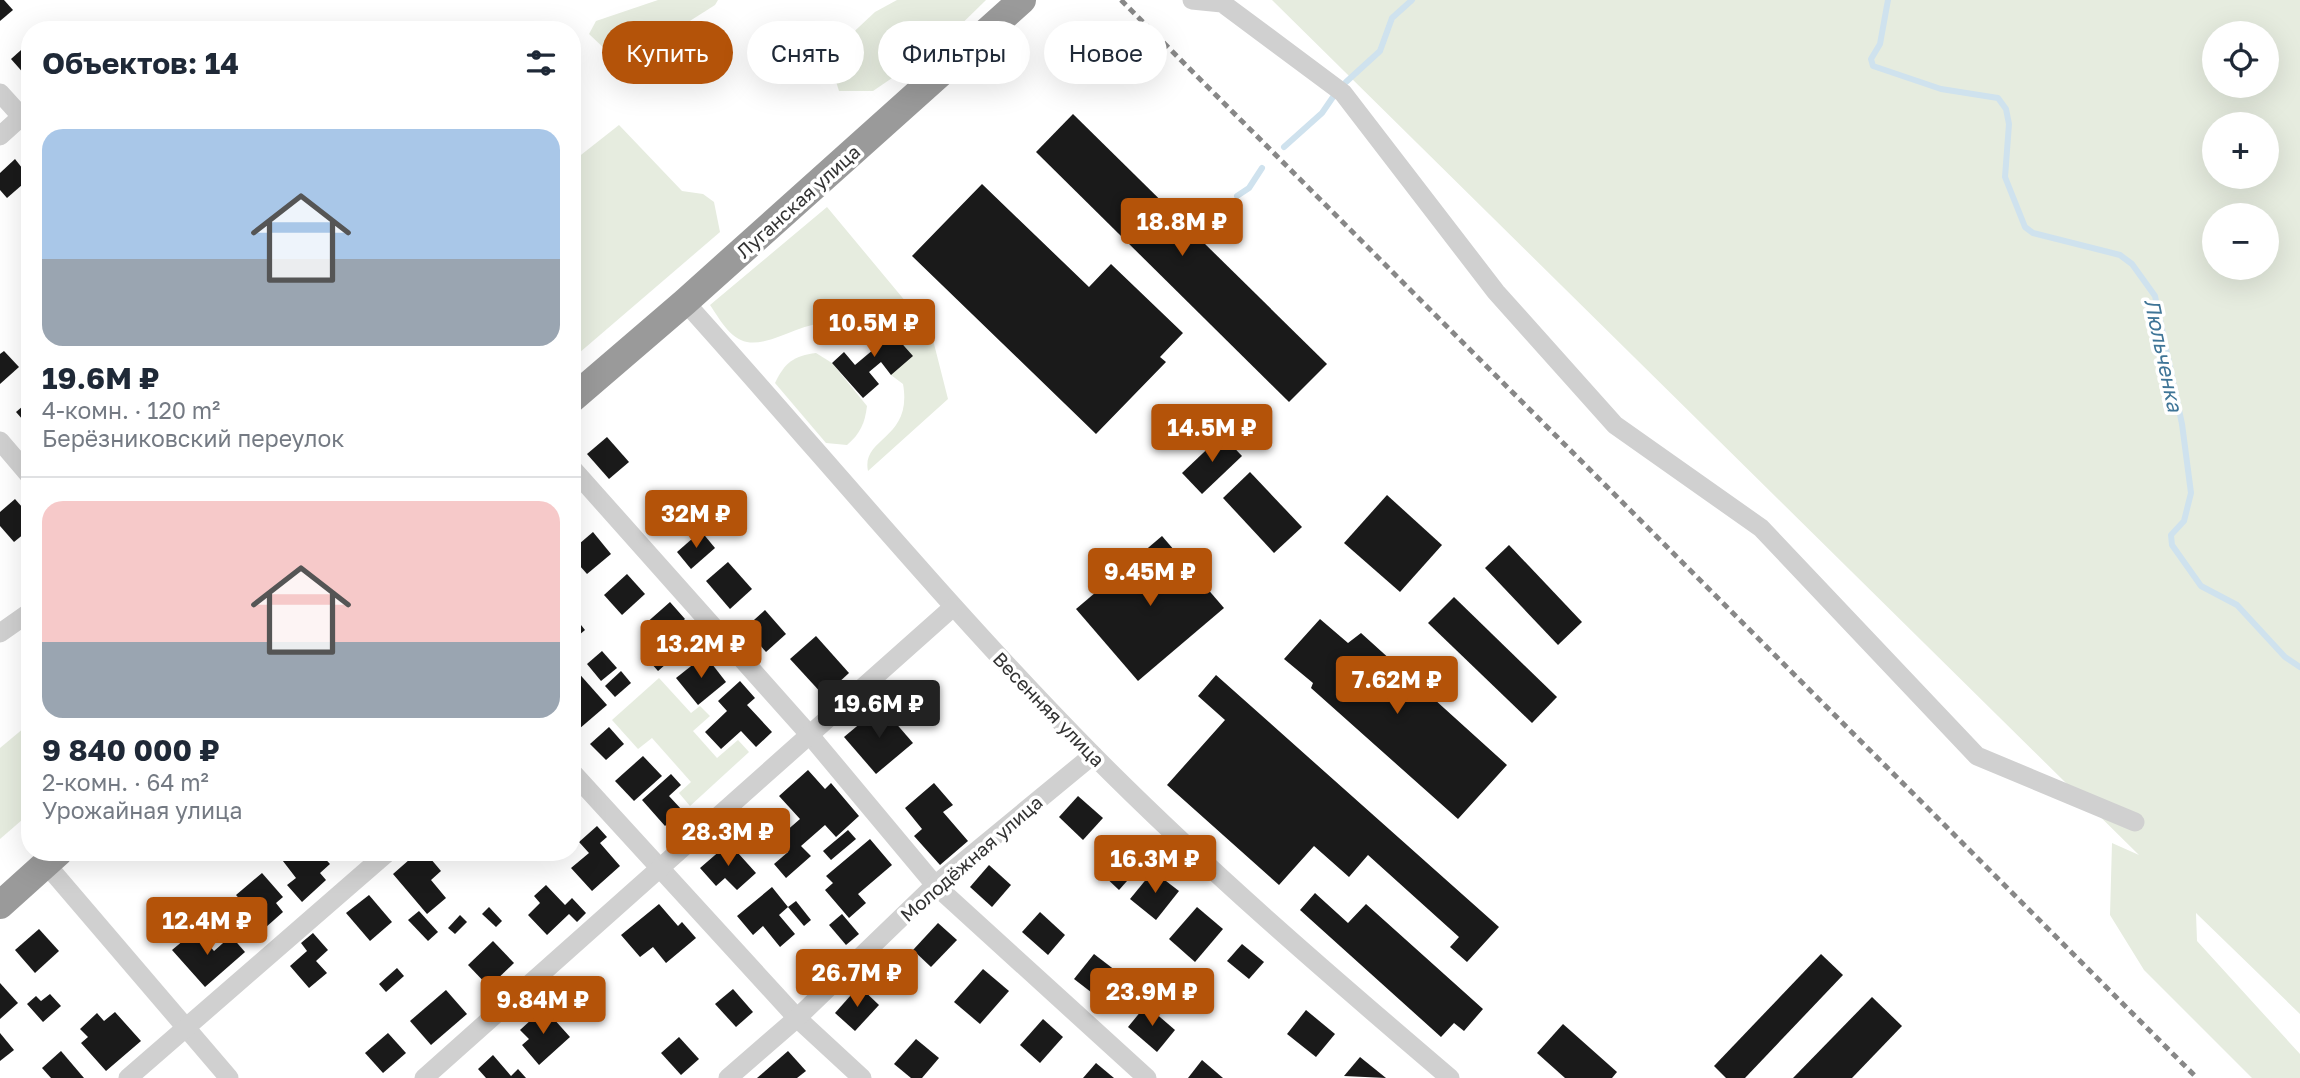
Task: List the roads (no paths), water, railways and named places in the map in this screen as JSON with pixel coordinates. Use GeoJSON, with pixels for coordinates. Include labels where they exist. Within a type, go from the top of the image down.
{"type":"FeatureCollection","features":[{"type":"Feature","properties":{"kind":"highway","name":"Луганская улица"},"geometry":{"type":"LineString","coordinates":[[581,391],[685,302],[1022,0]]}},
{"type":"Feature","properties":{"kind":"highway"},"geometry":{"type":"LineString","coordinates":[[0,905],[50,861]]}},
{"type":"Feature","properties":{"kind":"street"},"geometry":{"type":"LineString","coordinates":[[1192,0],[1222,3],[1343,93],[1496,292],[1615,425],[1761,528],[1977,756],[2135,822]]}},
{"type":"Feature","properties":{"kind":"street"},"geometry":{"type":"LineString","coordinates":[[0,93],[21,116]]}},
{"type":"Feature","properties":{"kind":"street"},"geometry":{"type":"LineString","coordinates":[[0,136],[21,125]]}},
{"type":"Feature","properties":{"kind":"street","name":"Весенняя улица"},"geometry":{"type":"LineString","coordinates":[[685,302],[838,472],[952,608],[1093,755],[1248,905],[1450,1078]]}},
{"type":"Feature","properties":{"kind":"street"},"geometry":{"type":"LineString","coordinates":[[0,441],[21,466]]}},
{"type":"Feature","properties":{"kind":"street"},"geometry":{"type":"LineString","coordinates":[[581,478],[808,733],[935,885],[1147,1078]]}},
{"type":"Feature","properties":{"kind":"street"},"geometry":{"type":"LineString","coordinates":[[424,1078],[808,733],[952,608]]}},
{"type":"Feature","properties":{"kind":"street"},"geometry":{"type":"LineString","coordinates":[[0,633],[21,618]]}},
{"type":"Feature","properties":{"kind":"street","name":"Молодёжная улица"},"geometry":{"type":"LineString","coordinates":[[728,1078],[797,1018],[935,885],[1093,755]]}},
{"type":"Feature","properties":{"kind":"street"},"geometry":{"type":"LineString","coordinates":[[581,782],[797,1018],[862,1078]]}},
{"type":"Feature","properties":{"kind":"street"},"geometry":{"type":"LineString","coordinates":[[55,861],[183,1029],[229,1078]]}},
{"type":"Feature","properties":{"kind":"street"},"geometry":{"type":"LineString","coordinates":[[128,1078],[378,861]]}},
{"type":"Feature","properties":{"kind":"waterway"},"geometry":{"type":"LineString","coordinates":[[1346,82],[1380,51],[1392,18],[1412,0]]}},
{"type":"Feature","properties":{"kind":"waterway","name":"Люльченка"},"geometry":{"type":"LineString","coordinates":[[1888,0],[1880,44],[1871,59],[1873,66],[1941,89],[1998,98],[2006,109],[2009,124],[2005,177],[2025,227],[2033,233],[2120,255],[2132,264],[2155,296],[2182,424],[2191,493],[2184,521],[2171,535],[2172,545],[2201,586],[2237,605],[2285,657],[2300,667]]}},
{"type":"Feature","properties":{"kind":"waterway"},"geometry":{"type":"LineString","coordinates":[[1284,147],[1322,113],[1333,97]]}},
{"type":"Feature","properties":{"kind":"waterway"},"geometry":{"type":"LineString","coordinates":[[1237,196],[1249,188],[1262,168]]}},
{"type":"Feature","properties":{"kind":"railway"},"geometry":{"type":"LineString","coordinates":[[1121,0],[2197,1078]]}}]}
